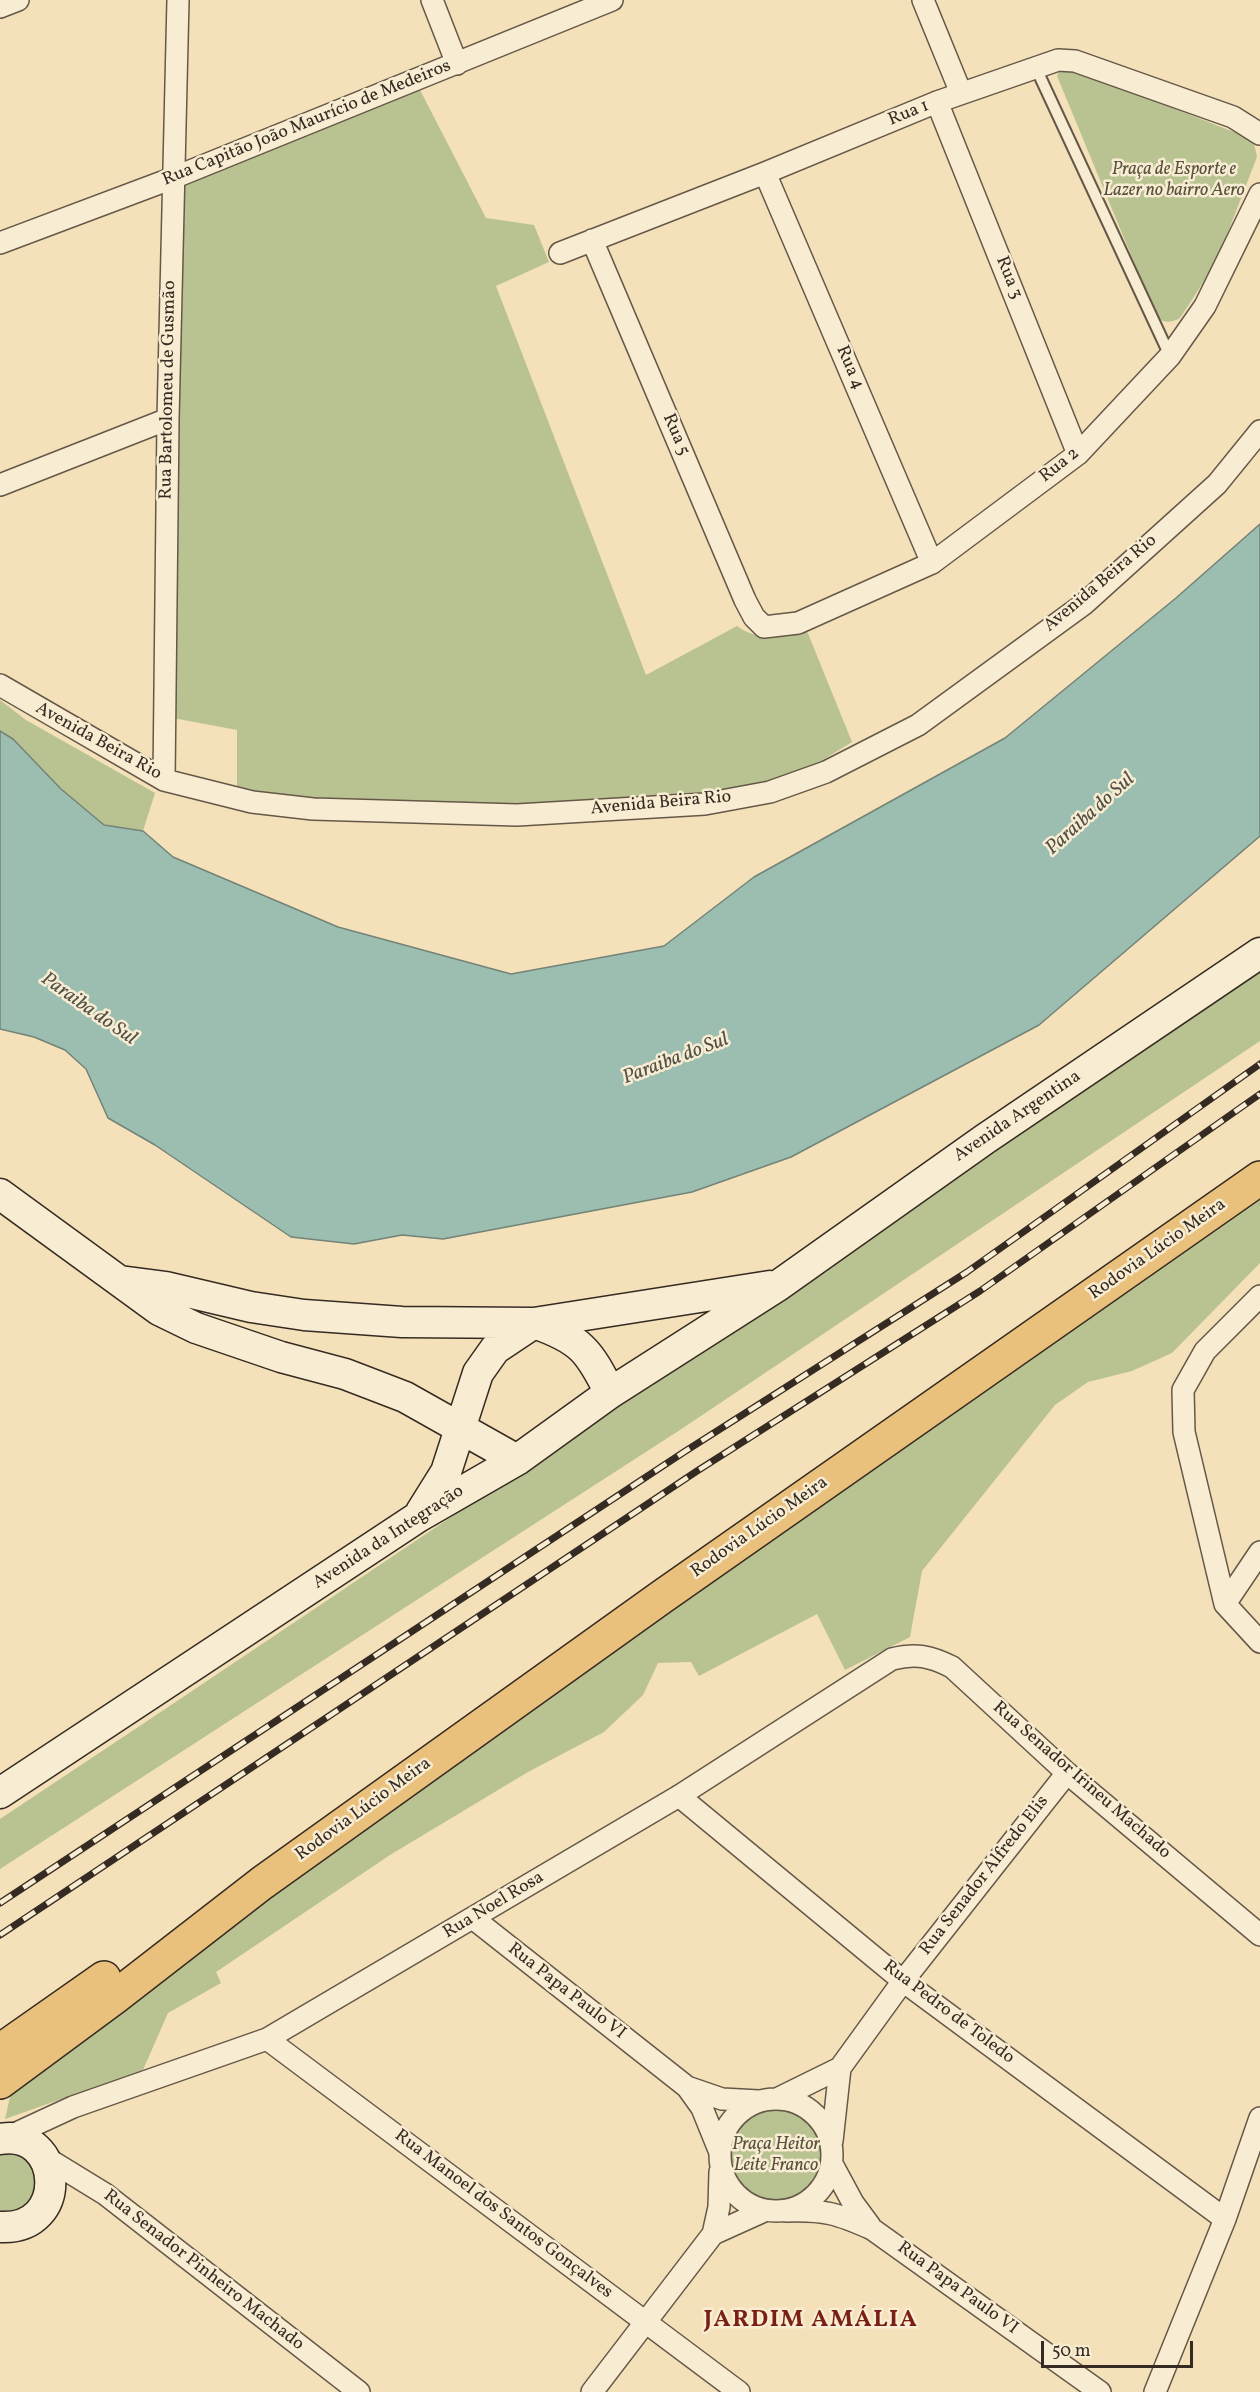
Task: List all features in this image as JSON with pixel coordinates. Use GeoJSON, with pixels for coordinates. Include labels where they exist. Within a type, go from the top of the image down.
{"type":"FeatureCollection","features":[{"type":"Feature","properties":{"kind":"main road","name":"Rodovia Lúcio Meira"},"geometry":{"type":"LineString","coordinates":[[0,2082],[115,1997],[262,1883],[663,1596],[1260,1178]]}},
{"type":"Feature","properties":{"kind":"main road","name":"Rodovia Lúcio Meira"},"geometry":{"type":"LineString","coordinates":[[0,2051],[109,1974],[262,1883]]}},
{"type":"Feature","properties":{"kind":"street"},"geometry":{"type":"LineString","coordinates":[[0,7],[18,0]]}},
{"type":"Feature","properties":{"kind":"street","name":"Rua Bartolomeu de Gusmão"},"geometry":{"type":"LineString","coordinates":[[164,780],[168,418],[177,0]]}},
{"type":"Feature","properties":{"kind":"street"},"geometry":{"type":"LineString","coordinates":[[432,0],[458,64]]}},
{"type":"Feature","properties":{"kind":"street","name":"Rua Capitão João Maurício de Medeiros"},"geometry":{"type":"LineString","coordinates":[[0,243],[173,178],[612,0]]}},
{"type":"Feature","properties":{"kind":"street"},"geometry":{"type":"LineString","coordinates":[[923,0],[961,93]]}},
{"type":"Feature","properties":{"kind":"street","name":"Rua 1"},"geometry":{"type":"LineString","coordinates":[[560,253],[765,173],[937,102],[1035,66],[1058,60],[1075,61],[1233,117],[1260,134]]}},
{"type":"Feature","properties":{"kind":"street","name":"Rua 3"},"geometry":{"type":"LineString","coordinates":[[937,102],[1078,454]]}},
{"type":"Feature","properties":{"kind":"street","name":"Rua 4"},"geometry":{"type":"LineString","coordinates":[[765,173],[932,563]]}},
{"type":"Feature","properties":{"kind":"street","name":"Rua 2"},"geometry":{"type":"LineString","coordinates":[[764,627],[798,622],[932,563],[1078,454],[1170,356],[1204,306],[1260,194]]}},
{"type":"Feature","properties":{"kind":"street","name":"Rua 5"},"geometry":{"type":"LineString","coordinates":[[592,240],[745,600],[754,617],[764,627]]}},
{"type":"Feature","properties":{"kind":"street"},"geometry":{"type":"LineString","coordinates":[[0,485],[168,418]]}},
{"type":"Feature","properties":{"kind":"street","name":"Avenida Beira Rio"},"geometry":{"type":"LineString","coordinates":[[0,685],[164,780],[252,802],[313,809],[517,815],[705,804],[770,792],[826,772],[918,725],[1074,610],[1217,484],[1260,431]]}},
{"type":"Feature","properties":{"kind":"street","name":"Avenida Argentina"},"geometry":{"type":"LineString","coordinates":[[779,1285],[985,1139],[1260,953]]}},
{"type":"Feature","properties":{"kind":"street"},"geometry":{"type":"LineString","coordinates":[[0,1194],[159,1310],[196,1328],[281,1357],[345,1374],[405,1397],[517,1460]]}},
{"type":"Feature","properties":{"kind":"street"},"geometry":{"type":"LineString","coordinates":[[120,1281],[166,1287],[251,1307],[304,1315],[402,1322],[534,1323],[779,1285]]}},
{"type":"Feature","properties":{"kind":"street","name":"Avenida da Integração"},"geometry":{"type":"LineString","coordinates":[[0,1793],[418,1517],[517,1460],[610,1393],[779,1285]]}},
{"type":"Feature","properties":{"kind":"street"},"geometry":{"type":"LineString","coordinates":[[1260,1296],[1204,1351],[1183,1390],[1184,1432],[1225,1604],[1260,1641]]}},
{"type":"Feature","properties":{"kind":"street"},"geometry":{"type":"LineString","coordinates":[[534,1323],[565,1334],[586,1351],[610,1393]]}},
{"type":"Feature","properties":{"kind":"street"},"geometry":{"type":"LineString","coordinates":[[418,1517],[438,1489],[478,1372],[495,1349],[534,1323]]}},
{"type":"Feature","properties":{"kind":"street"},"geometry":{"type":"LineString","coordinates":[[1225,1604],[1260,1551]]}},
{"type":"Feature","properties":{"kind":"street","name":"Rua Senador Irineu Machado"},"geometry":{"type":"LineString","coordinates":[[892,1659],[912,1654],[930,1656],[952,1667],[1067,1773],[1260,1935]]}},
{"type":"Feature","properties":{"kind":"street","name":"Rua Noel Rosa"},"geometry":{"type":"LineString","coordinates":[[21,2145],[73,2107],[267,2039],[474,1919],[679,1796],[892,1659]]}},
{"type":"Feature","properties":{"kind":"street","name":"Rua Senador Alfredo Elis"},"geometry":{"type":"LineString","coordinates":[[769,2100],[840,2067],[903,1981],[1067,1773]]}},
{"type":"Feature","properties":{"kind":"street","name":"Rua Pedro de Toledo"},"geometry":{"type":"LineString","coordinates":[[679,1796],[903,1981],[1225,2219]]}},
{"type":"Feature","properties":{"kind":"street","name":"Rua Papa Paulo VI"},"geometry":{"type":"LineString","coordinates":[[474,1919],[687,2087],[702,2108],[720,2161]]}},
{"type":"Feature","properties":{"kind":"street","name":"Rua Manoel dos Santos Gonçalves"},"geometry":{"type":"LineString","coordinates":[[267,2039],[739,2392]]}},
{"type":"Feature","properties":{"kind":"street"},"geometry":{"type":"LineString","coordinates":[[720,2161],[730,2190],[744,2203],[764,2211],[786,2211],[806,2203],[826,2183],[832,2154],[840,2067]]}},
{"type":"Feature","properties":{"kind":"street","name":"Rua Papa Paulo VI"},"geometry":{"type":"LineString","coordinates":[[687,2087],[722,2099],[769,2100]]}},
{"type":"Feature","properties":{"kind":"street"},"geometry":{"type":"LineString","coordinates":[[592,2392],[713,2234],[719,2207],[720,2161],[724,2130],[742,2109],[769,2100],[798,2103],[814,2113],[824,2125],[832,2154]]}},
{"type":"Feature","properties":{"kind":"street","name":"Rua Noel Rosa"},"geometry":{"type":"LineString","coordinates":[[21,2145],[73,2107]]}},
{"type":"Feature","properties":{"kind":"street"},"geometry":{"type":"LineString","coordinates":[[1155,2392],[1225,2219],[1260,2118]]}},
{"type":"Feature","properties":{"kind":"street"},"geometry":{"type":"LineString","coordinates":[[0,2227],[12,2228],[26,2223],[39,2214],[48,2201],[52,2186],[50,2170],[21,2145]]}},
{"type":"Feature","properties":{"kind":"street","name":"Rua Senador Pinheiro Machado"},"geometry":{"type":"LineString","coordinates":[[21,2145],[105,2194],[358,2392]]}},
{"type":"Feature","properties":{"kind":"street","name":"Rua Papa Paulo VI"},"geometry":{"type":"LineString","coordinates":[[832,2154],[853,2203],[872,2229]]}},
{"type":"Feature","properties":{"kind":"street","name":"Rua Papa Paulo VI"},"geometry":{"type":"LineString","coordinates":[[786,2211],[821,2210],[844,2216],[872,2229],[1100,2392]]}},
{"type":"Feature","properties":{"kind":"street"},"geometry":{"type":"LineString","coordinates":[[713,2234],[764,2211]]}},
{"type":"Feature","properties":{"kind":"lane"},"geometry":{"type":"LineString","coordinates":[[1035,66],[1170,356]]}},
{"type":"Feature","properties":{"kind":"green space","name":"Praça de Esporte e Lazer no bairro Aero"},"geometry":{"type":"Polygon","coordinates":[[[1069,67],[1249,138],[1254,143],[1257,157],[1216,263],[1177,320],[1168,322],[1157,318],[1057,76],[1059,71],[1069,67]]]}},
{"type":"Feature","properties":{"kind":"green space"},"geometry":{"type":"Polygon","coordinates":[[[419,88],[486,218],[534,225],[549,262],[496,286],[646,675],[737,626],[762,636],[779,636],[807,631],[852,742],[818,763],[754,789],[686,797],[488,805],[309,800],[237,788],[237,730],[173,718],[184,181],[419,88]]]}},
{"type":"Feature","properties":{"kind":"green space"},"geometry":{"type":"Polygon","coordinates":[[[0,700],[26,720],[155,793],[143,831],[106,826],[75,803],[14,741],[0,731],[0,700]]]}},
{"type":"Feature","properties":{"kind":"green space"},"geometry":{"type":"Polygon","coordinates":[[[1260,971],[1260,1041],[683,1428],[0,1869],[0,1819],[1260,971]]]}},
{"type":"Feature","properties":{"kind":"green space"},"geometry":{"type":"Polygon","coordinates":[[[1260,1193],[1260,1263],[1172,1353],[1132,1371],[1088,1382],[1055,1405],[922,1571],[910,1637],[845,1670],[817,1614],[699,1676],[691,1662],[658,1663],[643,1695],[604,1732],[528,1772],[390,1855],[216,1972],[221,1983],[168,2013],[143,2070],[5,2119],[12,2088],[248,1910],[1260,1193]]]}},
{"type":"Feature","properties":{"kind":"green space","name":"Praça Heitor Leite Franco"},"geometry":{"type":"Polygon","coordinates":[[[775,2109],[793,2113],[808,2123],[818,2138],[822,2156],[818,2174],[808,2189],[793,2199],[775,2203],[757,2199],[742,2189],[732,2174],[728,2156],[732,2138],[742,2123],[757,2113],[775,2109]]]}},
{"type":"Feature","properties":{"kind":"green space"},"geometry":{"type":"Polygon","coordinates":[[[0,2149],[10,2149],[36,2163],[38,2201],[0,2217],[0,2149]]]}},
{"type":"Feature","properties":{"kind":"water","name":"Paraiba do Sul"},"geometry":{"type":"Polygon","coordinates":[[[1260,524],[1260,836],[1039,1025],[791,1157],[692,1192],[443,1239],[402,1235],[354,1244],[291,1237],[155,1145],[108,1118],[86,1069],[65,1050],[34,1037],[0,1029],[0,731],[13,739],[61,789],[104,825],[143,831],[173,857],[338,927],[511,974],[664,946],[754,877],[1005,738],[1176,598],[1260,524]]]}},
{"type":"Feature","properties":{"kind":"railway"},"geometry":{"type":"LineString","coordinates":[[0,1903],[684,1452],[967,1272],[1260,1064]]}},
{"type":"Feature","properties":{"kind":"railway"},"geometry":{"type":"LineString","coordinates":[[0,1935],[697,1471],[980,1291],[1260,1094]]}},
{"type":"Feature","properties":{"kind":"district","name":"JARDIM AMÁLIA"},"geometry":{"type":"Point","coordinates":[811,2322]}}]}
